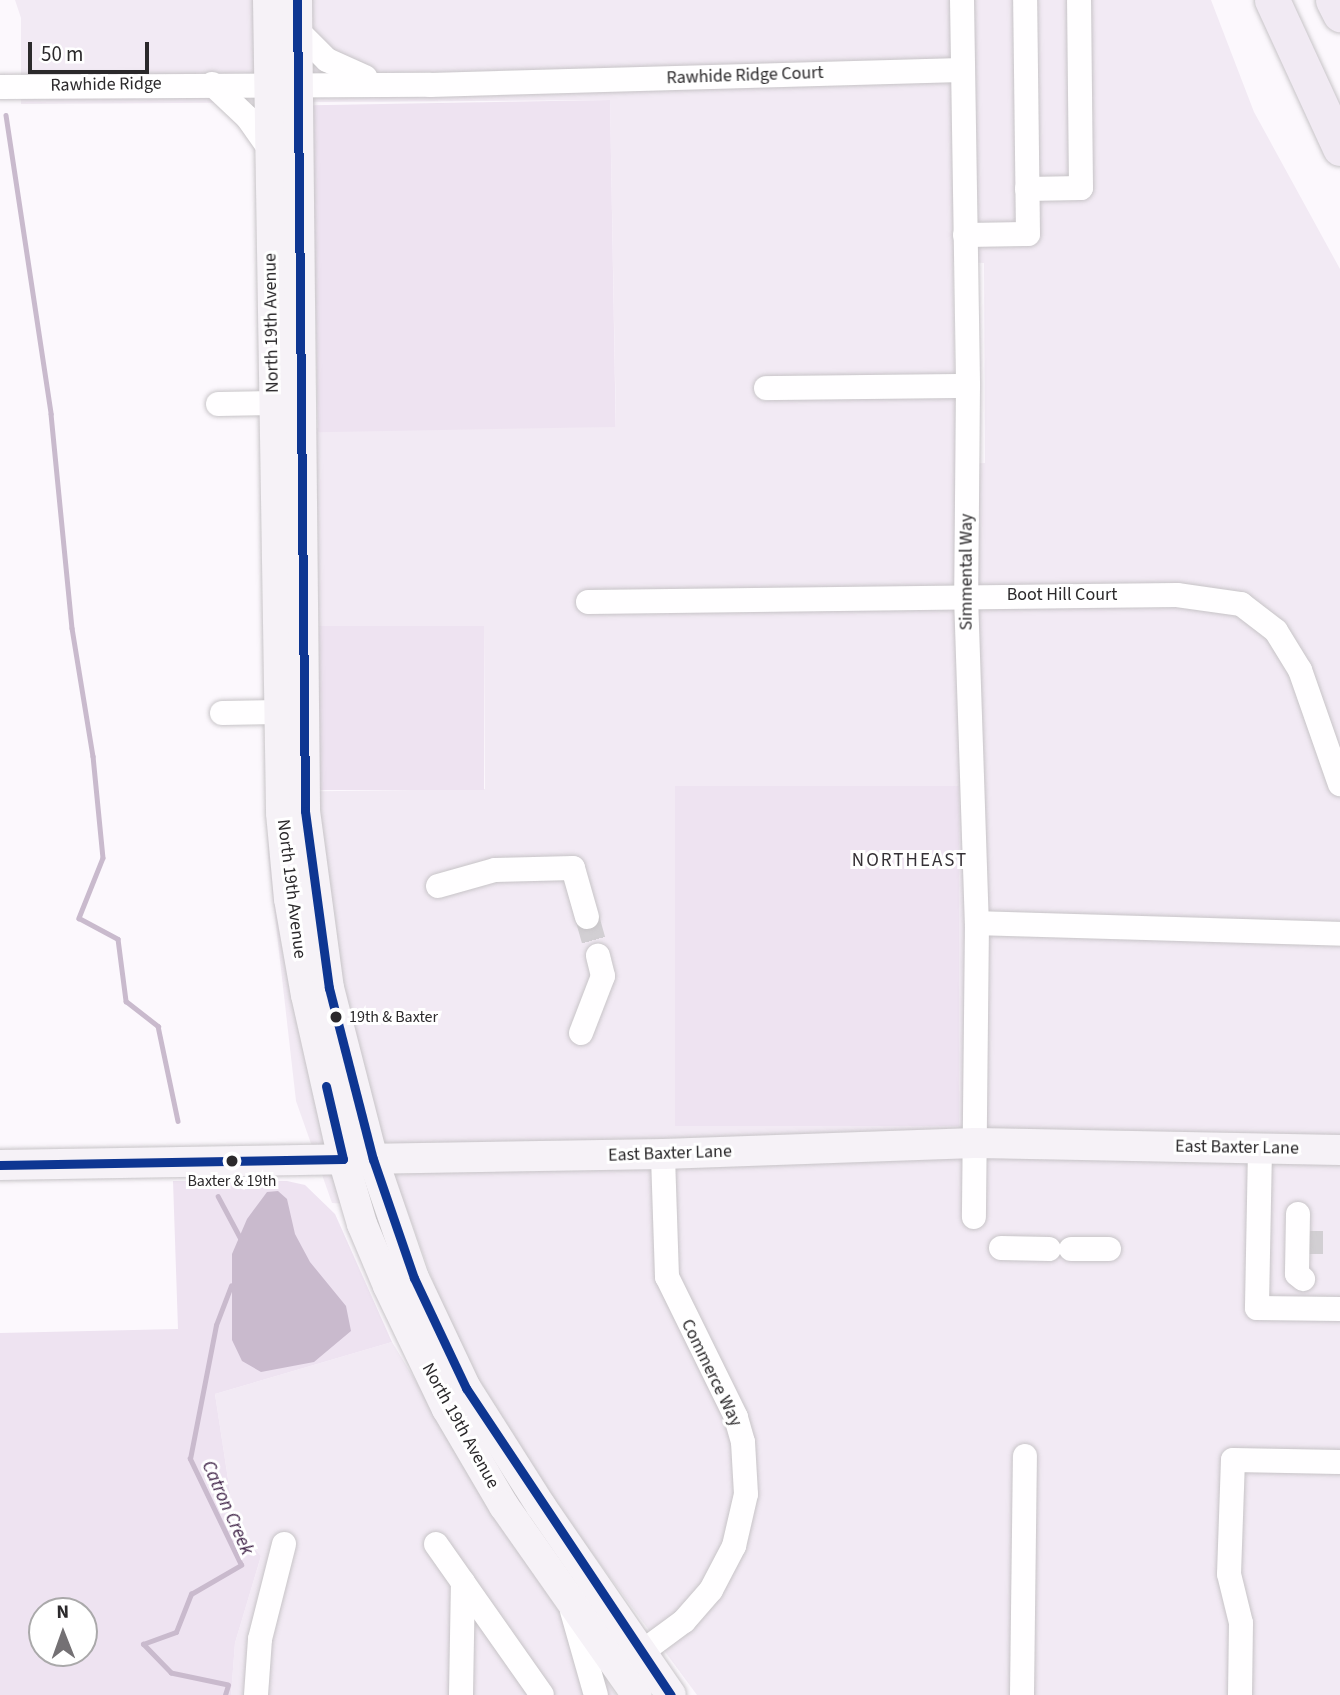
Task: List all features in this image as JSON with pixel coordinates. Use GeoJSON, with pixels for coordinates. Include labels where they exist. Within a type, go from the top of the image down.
{"type":"FeatureCollection","features":[{"type":"Feature","properties":{"kind":"highway"},"geometry":{"type":"LineString","coordinates":[[1272,0],[1340,148]]}},
{"type":"Feature","properties":{"kind":"highway"},"geometry":{"type":"LineString","coordinates":[[1333,0],[1340,14]]}},
{"type":"Feature","properties":{"kind":"main road","name":"North 19th Avenue"},"geometry":{"type":"LineString","coordinates":[[268,0],[283,83],[305,811],[329,988],[373,1159],[414,1278],[466,1388],[630,1661],[637,1695]]}},
{"type":"Feature","properties":{"kind":"main road","name":"North 19th Avenue"},"geometry":{"type":"LineString","coordinates":[[297,0],[297,30],[269,148],[279,712],[289,899],[343,1159],[362,1224],[447,1409],[504,1506],[569,1601],[630,1661],[671,1695]]}},
{"type":"Feature","properties":{"kind":"main road","name":"East Baxter Lane"},"geometry":{"type":"LineString","coordinates":[[0,1165],[663,1154],[975,1143],[1340,1150]]}},
{"type":"Feature","properties":{"kind":"street","name":"Simmental Way"},"geometry":{"type":"LineString","coordinates":[[962,0],[968,386],[966,596],[977,923],[974,1217]]}},
{"type":"Feature","properties":{"kind":"street"},"geometry":{"type":"LineString","coordinates":[[965,235],[1028,234],[1024,0]]}},
{"type":"Feature","properties":{"kind":"street"},"geometry":{"type":"LineString","coordinates":[[1027,188],[1081,188],[1079,0]]}},
{"type":"Feature","properties":{"kind":"street","name":"Rawhide Ridge"},"geometry":{"type":"LineString","coordinates":[[297,30],[337,67],[389,84]]}},
{"type":"Feature","properties":{"kind":"street","name":"Rawhide Ridge Court"},"geometry":{"type":"LineString","coordinates":[[527,81],[962,70]]}},
{"type":"Feature","properties":{"kind":"street","name":"Rawhide Ridge"},"geometry":{"type":"LineString","coordinates":[[0,87],[527,81]]}},
{"type":"Feature","properties":{"kind":"street"},"geometry":{"type":"LineString","coordinates":[[212,84],[248,118],[269,148]]}},
{"type":"Feature","properties":{"kind":"street"},"geometry":{"type":"LineString","coordinates":[[766,388],[968,386]]}},
{"type":"Feature","properties":{"kind":"street"},"geometry":{"type":"LineString","coordinates":[[218,404],[274,403]]}},
{"type":"Feature","properties":{"kind":"street","name":"Boot Hill Court"},"geometry":{"type":"LineString","coordinates":[[588,601],[1199,595],[1241,604],[1276,631],[1300,670],[1340,784]]}},
{"type":"Feature","properties":{"kind":"street"},"geometry":{"type":"LineString","coordinates":[[222,713],[279,712]]}},
{"type":"Feature","properties":{"kind":"street"},"geometry":{"type":"LineString","coordinates":[[438,886],[495,870],[573,868],[587,917]]}},
{"type":"Feature","properties":{"kind":"street"},"geometry":{"type":"LineString","coordinates":[[977,923],[1340,934]]}},
{"type":"Feature","properties":{"kind":"street"},"geometry":{"type":"LineString","coordinates":[[581,1033],[603,976],[598,956]]}},
{"type":"Feature","properties":{"kind":"street"},"geometry":{"type":"LineString","coordinates":[[1260,1149],[1258,1308],[1340,1310]]}},
{"type":"Feature","properties":{"kind":"street","name":"Commerce Way"},"geometry":{"type":"LineString","coordinates":[[630,1661],[684,1621],[711,1590],[734,1546],[746,1494],[743,1442],[736,1417],[667,1277],[663,1154]]}},
{"type":"Feature","properties":{"kind":"street"},"geometry":{"type":"LineString","coordinates":[[1259,1214],[1307,1233]]}},
{"type":"Feature","properties":{"kind":"street"},"geometry":{"type":"LineString","coordinates":[[1303,1279],[1311,1276],[1307,1233]]}},
{"type":"Feature","properties":{"kind":"street"},"geometry":{"type":"LineString","coordinates":[[1303,1279],[1297,1274],[1307,1233]]}},
{"type":"Feature","properties":{"kind":"street"},"geometry":{"type":"LineString","coordinates":[[1001,1248],[1109,1249]]}},
{"type":"Feature","properties":{"kind":"street"},"geometry":{"type":"LineString","coordinates":[[1303,1279],[1303,1309]]}},
{"type":"Feature","properties":{"kind":"street"},"geometry":{"type":"LineString","coordinates":[[1022,1695],[1025,1456]]}},
{"type":"Feature","properties":{"kind":"street"},"geometry":{"type":"LineString","coordinates":[[1240,1695],[1241,1623],[1229,1574],[1233,1460],[1340,1462]]}},
{"type":"Feature","properties":{"kind":"street"},"geometry":{"type":"LineString","coordinates":[[256,1695],[260,1639],[284,1544]]}},
{"type":"Feature","properties":{"kind":"street"},"geometry":{"type":"LineString","coordinates":[[436,1544],[542,1695]]}},
{"type":"Feature","properties":{"kind":"street"},"geometry":{"type":"LineString","coordinates":[[461,1695],[463,1582]]}},
{"type":"Feature","properties":{"kind":"street"},"geometry":{"type":"LineString","coordinates":[[569,1601],[596,1695]]}},
{"type":"Feature","properties":{"kind":"shaded area"},"geometry":{"type":"Polygon","coordinates":[[[15,0],[1211,0],[1254,112],[1340,269],[1340,1695],[697,1695],[552,1499],[454,1339],[406,1207],[332,1203],[296,1101],[268,855],[267,792],[485,789],[484,626],[319,628],[316,428],[616,427],[610,100],[21,104],[21,18],[15,0]],[[953,262],[956,464],[985,463],[984,263],[953,262]]]}},
{"type":"Feature","properties":{"kind":"shaded area"},"geometry":{"type":"Polygon","coordinates":[[[610,100],[616,427],[318,432],[312,105],[610,100]]]}},
{"type":"Feature","properties":{"kind":"shaded area"},"geometry":{"type":"Polygon","coordinates":[[[319,626],[484,626],[484,790],[319,790],[319,626]]]}},
{"type":"Feature","properties":{"kind":"shaded area"},"geometry":{"type":"Polygon","coordinates":[[[675,786],[959,786],[959,1126],[675,1126],[675,786]]]}},
{"type":"Feature","properties":{"kind":"shaded area"},"geometry":{"type":"Polygon","coordinates":[[[173,1181],[287,1181],[305,1185],[335,1214],[392,1342],[215,1394],[235,1525],[261,1556],[235,1643],[231,1695],[0,1695],[0,1333],[178,1329],[173,1181]]]}},
{"type":"Feature","properties":{"kind":"shaded area"},"geometry":{"type":"Polygon","coordinates":[[[278,1191],[287,1199],[295,1234],[310,1262],[346,1306],[351,1331],[314,1362],[261,1372],[242,1361],[232,1340],[232,1254],[247,1219],[267,1192],[278,1191]]]}},
{"type":"Feature","properties":{"kind":"shaded area"},"geometry":{"type":"Polygon","coordinates":[[[392,1342],[535,1576],[616,1695],[231,1695],[235,1643],[261,1556],[235,1525],[215,1394],[392,1342]]]}},
{"type":"Feature","properties":{"kind":"waterway"},"geometry":{"type":"LineString","coordinates":[[6,115],[51,414],[72,628],[93,756],[103,858],[79,918],[118,939],[126,1001],[158,1026],[178,1121]]}},
{"type":"Feature","properties":{"kind":"waterway","name":"Catron Creek"},"geometry":{"type":"LineString","coordinates":[[218,1196],[241,1239]]}},
{"type":"Feature","properties":{"kind":"waterway","name":"Catron Creek"},"geometry":{"type":"LineString","coordinates":[[225,1695],[228,1685],[171,1673],[143,1644],[176,1632],[191,1594],[241,1565],[190,1459],[216,1325],[231,1286]]}},
{"type":"Feature","properties":{"kind":"tunnel"},"geometry":{"type":"LineString","coordinates":[[587,917],[598,956]]}},
{"type":"Feature","properties":{"kind":"tunnel"},"geometry":{"type":"LineString","coordinates":[[1311,1231],[1311,1254]]}},
{"type":"Feature","properties":{"kind":"transit line"},"geometry":{"type":"LineString","coordinates":[[297,0],[305,811],[329,988],[373,1159],[414,1278],[466,1388],[671,1695]]}},
{"type":"Feature","properties":{"kind":"transit line"},"geometry":{"type":"LineString","coordinates":[[0,1165],[343,1159],[326,1086]]}},
{"type":"Feature","properties":{"kind":"place","name":"19th & Baxter"},"geometry":{"type":"Point","coordinates":[336,1017]}},
{"type":"Feature","properties":{"kind":"place","name":"Baxter & 19th"},"geometry":{"type":"Point","coordinates":[232,1161]}},
{"type":"Feature","properties":{"kind":"district","name":"NORTHEAST"},"geometry":{"type":"Point","coordinates":[910,861]}}]}
